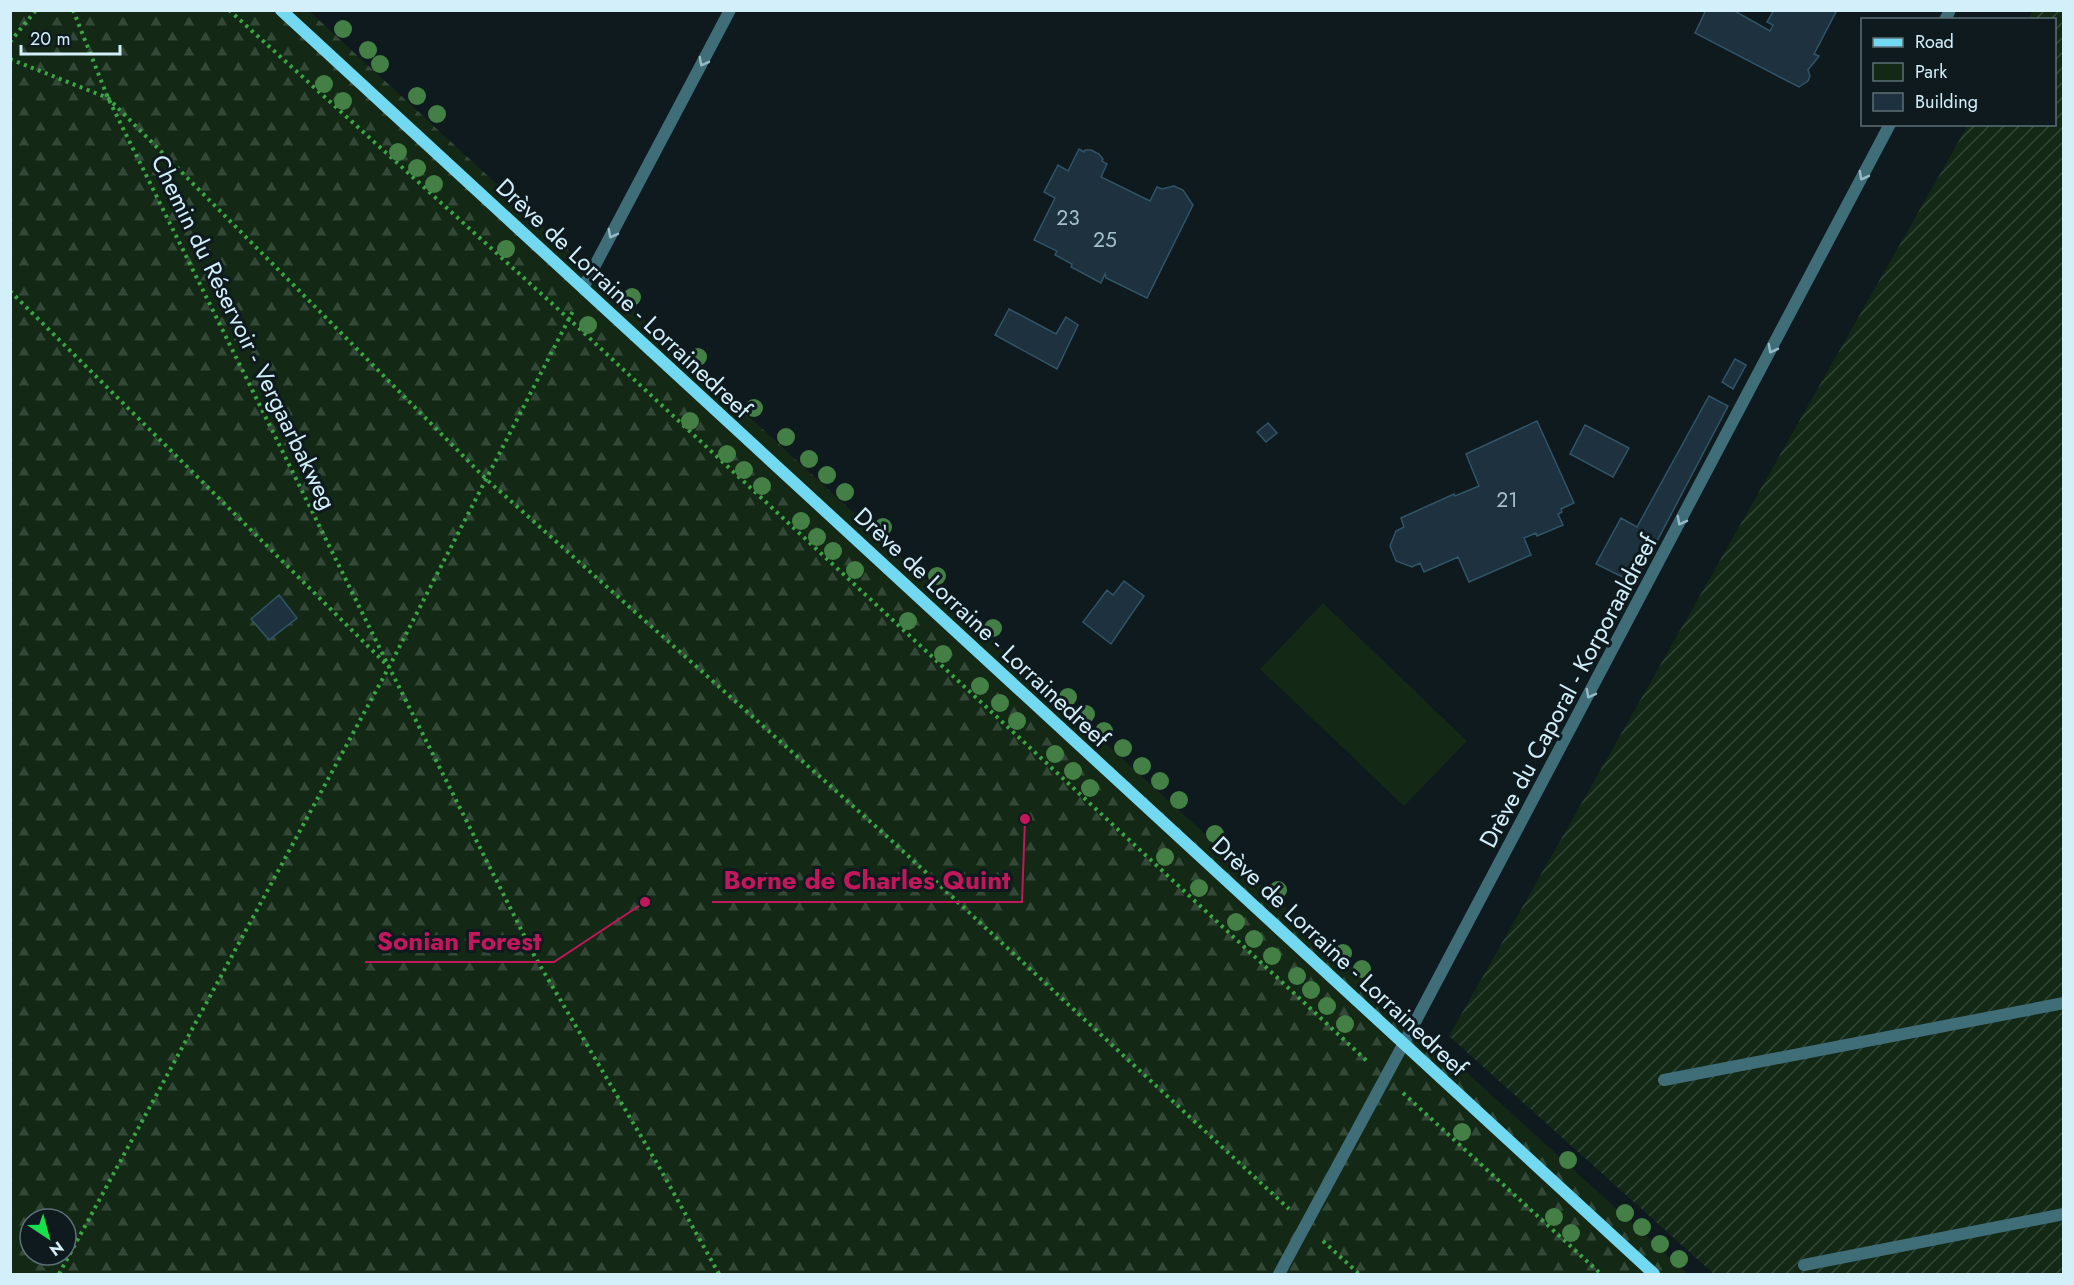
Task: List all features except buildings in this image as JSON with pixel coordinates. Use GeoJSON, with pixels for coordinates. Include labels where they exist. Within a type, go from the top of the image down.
{"type":"FeatureCollection","features":[{"type":"Feature","properties":{"kind":"main road","name":"Drève de Lorraine - Lorrainedreef"},"geometry":{"type":"LineString","coordinates":[[281,10],[1654,1275]]}},
{"type":"Feature","properties":{"kind":"street"},"geometry":{"type":"LineString","coordinates":[[583,288],[730,10]]}},
{"type":"Feature","properties":{"kind":"street","name":"Drève du Caporal - Korporaaldreef"},"geometry":{"type":"LineString","coordinates":[[1279,1275],[1889,126]]}},
{"type":"Feature","properties":{"kind":"street"},"geometry":{"type":"LineString","coordinates":[[1664,1080],[2064,1003]]}},
{"type":"Feature","properties":{"kind":"street"},"geometry":{"type":"LineString","coordinates":[[1804,1265],[2064,1214]]}},
{"type":"Feature","properties":{"kind":"path"},"geometry":{"type":"LineString","coordinates":[[10,42],[36,10]]}},
{"type":"Feature","properties":{"kind":"path","name":"Chemin du Réservoir - Vergaarbakweg"},"geometry":{"type":"LineString","coordinates":[[73,10],[108,98],[535,957],[719,1275]]}},
{"type":"Feature","properties":{"kind":"path"},"geometry":{"type":"LineString","coordinates":[[229,10],[569,319],[1601,1275]]}},
{"type":"Feature","properties":{"kind":"path"},"geometry":{"type":"LineString","coordinates":[[10,59],[108,98],[486,479],[892,841],[1359,1275]]}},
{"type":"Feature","properties":{"kind":"path"},"geometry":{"type":"LineString","coordinates":[[59,1275],[389,667],[583,288]]}},
{"type":"Feature","properties":{"kind":"path","name":"Chemin du Réservoir - Vergaarbakweg"},"geometry":{"type":"LineString","coordinates":[[10,291],[389,667]]}},
{"type":"Feature","properties":{"kind":"green space"},"geometry":{"type":"Polygon","coordinates":[[[10,11],[309,11],[933,586],[1688,1274],[11,1274],[10,11]]]}},
{"type":"Feature","properties":{"kind":"green space"},"geometry":{"type":"Polygon","coordinates":[[[2033,11],[2063,11],[2063,1274],[1714,1274],[1449,1036],[1967,126],[2056,126],[2056,18],[2029,18],[2033,11]]]}},
{"type":"Feature","properties":{"kind":"green space"},"geometry":{"type":"Polygon","coordinates":[[[1323,603],[1467,741],[1404,806],[1260,669],[1323,603]]]}},
{"type":"Feature","properties":{"kind":"place","name":"Borne de Charles Quint"},"geometry":{"type":"Point","coordinates":[1025,819]}},
{"type":"Feature","properties":{"kind":"place","name":"Sonian Forest"},"geometry":{"type":"Point","coordinates":[645,902]}}]}
